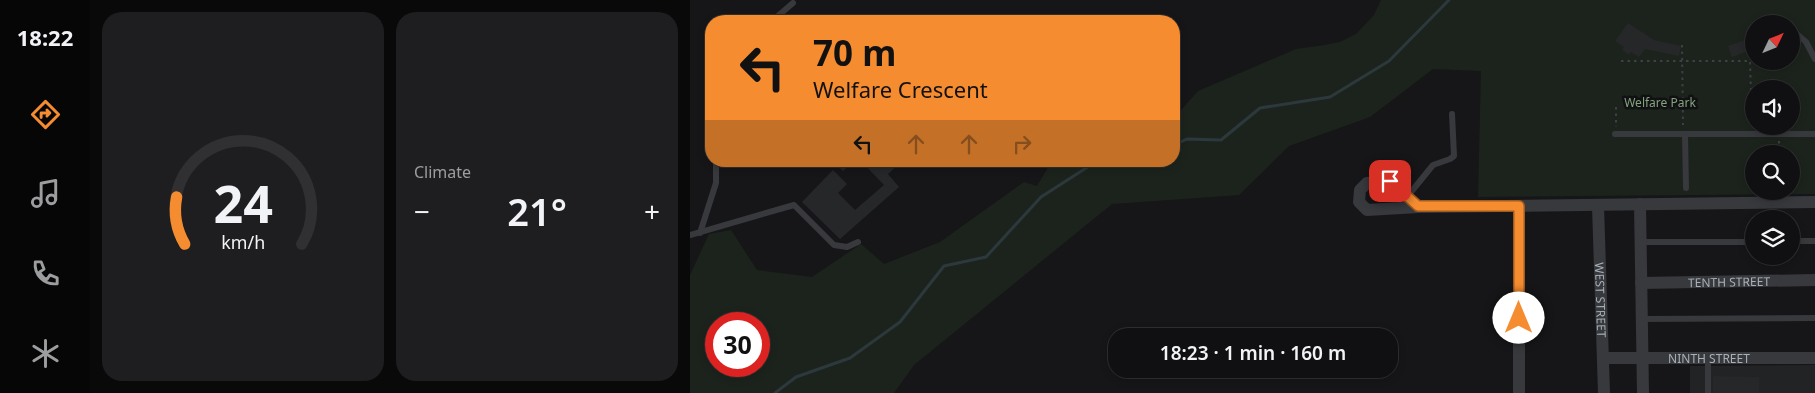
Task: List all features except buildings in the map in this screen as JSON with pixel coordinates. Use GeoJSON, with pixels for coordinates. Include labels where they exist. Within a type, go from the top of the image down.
{"type":"FeatureCollection","features":[{"type":"Feature","properties":{"kind":"street"},"geometry":{"type":"LineString","coordinates":[[1418,206],[1390,181],[1367,183],[1360,190],[1359,202],[1367,210],[1418,206],[1598,206],[1815,202]]}},
{"type":"Feature","properties":{"kind":"street"},"geometry":{"type":"LineString","coordinates":[[1640,204],[1644,393]]}},
{"type":"Feature","properties":{"kind":"street"},"geometry":{"type":"LineString","coordinates":[[1519,206],[1519,393]]}},
{"type":"Feature","properties":{"kind":"street","name":"WEST STREET"},"geometry":{"type":"LineString","coordinates":[[1598,206],[1604,393]]}},
{"type":"Feature","properties":{"kind":"street","name":"TENTH STREET"},"geometry":{"type":"LineString","coordinates":[[1642,283],[1815,280]]}},
{"type":"Feature","properties":{"kind":"street","name":"NINTH STREET"},"geometry":{"type":"LineString","coordinates":[[1603,358],[1815,358]]}},
{"type":"Feature","properties":{"kind":"lane"},"geometry":{"type":"LineString","coordinates":[[779,15],[793,3]]}},
{"type":"Feature","properties":{"kind":"lane"},"geometry":{"type":"LineString","coordinates":[[1800,36],[1806,42],[1815,59]]}},
{"type":"Feature","properties":{"kind":"lane"},"geometry":{"type":"LineString","coordinates":[[1407,197],[1433,165],[1454,156],[1452,114]]}},
{"type":"Feature","properties":{"kind":"lane"},"geometry":{"type":"LineString","coordinates":[[1616,134],[1745,134]]}},
{"type":"Feature","properties":{"kind":"lane"},"geometry":{"type":"LineString","coordinates":[[1800,134],[1815,134]]}},
{"type":"Feature","properties":{"kind":"lane"},"geometry":{"type":"LineString","coordinates":[[1685,135],[1686,188]]}},
{"type":"Feature","properties":{"kind":"lane"},"geometry":{"type":"LineString","coordinates":[[700,233],[716,183],[716,167]]}},
{"type":"Feature","properties":{"kind":"lane"},"geometry":{"type":"LineString","coordinates":[[690,235],[794,204],[834,245],[847,247],[858,242]]}},
{"type":"Feature","properties":{"kind":"lane"},"geometry":{"type":"LineString","coordinates":[[1800,241],[1815,241]]}},
{"type":"Feature","properties":{"kind":"lane"},"geometry":{"type":"LineString","coordinates":[[1641,242],[1745,242]]}},
{"type":"Feature","properties":{"kind":"lane"},"geometry":{"type":"LineString","coordinates":[[1642,319],[1815,318]]}},
{"type":"Feature","properties":{"kind":"lane"},"geometry":{"type":"LineString","coordinates":[[1708,358],[1708,393]]}},
{"type":"Feature","properties":{"kind":"path"},"geometry":{"type":"LineString","coordinates":[[1682,45],[1683,126]]}},
{"type":"Feature","properties":{"kind":"path"},"geometry":{"type":"LineString","coordinates":[[1621,61],[1750,61],[1751,80]]}},
{"type":"Feature","properties":{"kind":"path"},"geometry":{"type":"LineString","coordinates":[[1616,108],[1616,134]]}},
{"type":"Feature","properties":{"kind":"shaded area"},"geometry":{"type":"Polygon","coordinates":[[[1815,365],[1815,393],[1690,393],[1690,366],[1815,365]]]}},
{"type":"Feature","properties":{"kind":"green space","name":"Welfare Park"},"geometry":{"type":"Polygon","coordinates":[[[1381,0],[1815,0],[1815,194],[1800,194],[1800,145],[1745,145],[1745,195],[1478,197],[1481,71],[1433,69],[1370,117],[1289,146],[1239,195],[1112,204],[914,365],[894,393],[690,393],[690,275],[709,234],[731,230],[757,270],[812,277],[861,244],[884,264],[940,242],[1024,182],[1037,186],[1048,167],[1180,167],[1180,111],[1198,91],[1296,49],[1340,42],[1356,34],[1374,15],[1381,0]]]}},
{"type":"Feature","properties":{"kind":"waterway"},"geometry":{"type":"LineString","coordinates":[[1180,142],[1187,139],[1221,140],[1260,108],[1330,97],[1389,61],[1449,0]]}},
{"type":"Feature","properties":{"kind":"waterway"},"geometry":{"type":"LineString","coordinates":[[775,393],[796,377],[850,358],[900,322],[944,266],[986,257],[1041,197],[1088,167]]}},
{"type":"Feature","properties":{"kind":"route"},"geometry":{"type":"LineString","coordinates":[[1390,181],[1418,206],[1519,206],[1519,318]]}}]}
